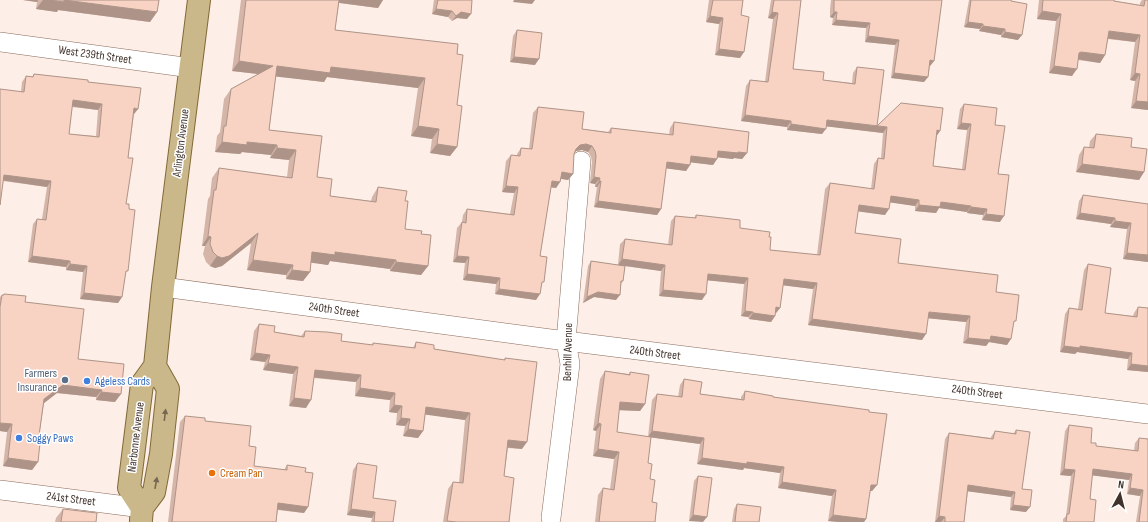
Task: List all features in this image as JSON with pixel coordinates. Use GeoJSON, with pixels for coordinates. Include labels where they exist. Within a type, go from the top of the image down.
{"type":"FeatureCollection","features":[{"type":"Feature","properties":{"kind":"main road","name":"Arlington Avenue"},"geometry":{"type":"LineString","coordinates":[[163,287],[199,0]]}},
{"type":"Feature","properties":{"kind":"main road","name":"Narbonne Avenue"},"geometry":{"type":"LineString","coordinates":[[142,515],[130,488],[142,384],[155,366],[163,287]]}},
{"type":"Feature","properties":{"kind":"street","name":"West 239th Street"},"geometry":{"type":"LineString","coordinates":[[0,42],[191,68]]}},
{"type":"Feature","properties":{"kind":"street","name":"Benhill Avenue"},"geometry":{"type":"LineString","coordinates":[[551,518],[570,364],[566,342],[581,160]]}},
{"type":"Feature","properties":{"kind":"street","name":"240th Street"},"geometry":{"type":"LineString","coordinates":[[163,287],[566,342],[1148,414]]}},
{"type":"Feature","properties":{"kind":"street","name":"241st Street"},"geometry":{"type":"LineString","coordinates":[[0,490],[142,515]]}},
{"type":"Feature","properties":{"kind":"building"},"geometry":{"type":"Polygon","coordinates":[[[49,0],[64,0],[64,2],[49,0]]]}},
{"type":"Feature","properties":{"kind":"building"},"geometry":{"type":"Polygon","coordinates":[[[64,0],[159,0],[157,12],[64,0]]]}},
{"type":"Feature","properties":{"kind":"building"},"geometry":{"type":"Polygon","coordinates":[[[246,0],[339,0],[335,30],[458,44],[457,54],[463,55],[457,105],[462,106],[457,147],[437,144],[439,129],[418,126],[425,78],[331,67],[330,73],[277,66],[269,130],[322,136],[317,177],[332,179],[330,196],[376,202],[378,187],[407,191],[405,201],[408,201],[405,229],[422,231],[421,234],[431,235],[428,266],[335,252],[335,255],[312,252],[310,272],[292,270],[293,265],[253,260],[258,233],[229,256],[222,258],[213,252],[210,244],[211,237],[208,236],[214,190],[216,190],[219,168],[292,178],[296,150],[277,148],[277,145],[247,142],[247,145],[222,142],[224,126],[226,126],[231,89],[273,66],[239,61],[246,0]]]}},
{"type":"Feature","properties":{"kind":"building"},"geometry":{"type":"Polygon","coordinates":[[[438,0],[472,0],[471,14],[461,12],[456,16],[452,11],[436,9],[438,0]]]}},
{"type":"Feature","properties":{"kind":"building"},"geometry":{"type":"Polygon","coordinates":[[[713,0],[743,0],[741,15],[749,17],[744,52],[719,49],[723,18],[710,16],[713,0]]]}},
{"type":"Feature","properties":{"kind":"building"},"geometry":{"type":"Polygon","coordinates":[[[774,0],[801,0],[793,69],[824,72],[823,80],[855,84],[857,67],[884,70],[877,126],[827,120],[826,129],[791,124],[791,121],[745,115],[750,80],[768,82],[778,13],[772,12],[774,0]]]}},
{"type":"Feature","properties":{"kind":"building"},"geometry":{"type":"Polygon","coordinates":[[[834,0],[942,0],[934,61],[930,60],[928,77],[894,73],[899,40],[868,36],[870,23],[836,20],[837,12],[834,12],[834,0]]]}},
{"type":"Feature","properties":{"kind":"building"},"geometry":{"type":"Polygon","coordinates":[[[971,0],[1011,0],[1027,4],[1022,35],[1005,32],[1005,29],[968,22],[971,0]]]}},
{"type":"Feature","properties":{"kind":"building"},"geometry":{"type":"Polygon","coordinates":[[[1043,0],[1114,0],[1144,6],[1145,0],[1148,0],[1148,102],[1136,101],[1140,74],[1135,73],[1140,35],[1109,31],[1105,55],[1081,52],[1079,53],[1077,69],[1054,66],[1061,14],[1042,11],[1043,0]]]}},
{"type":"Feature","properties":{"kind":"building"},"geometry":{"type":"Polygon","coordinates":[[[517,30],[542,33],[539,59],[514,57],[517,30]]]}},
{"type":"Feature","properties":{"kind":"building"},"geometry":{"type":"Polygon","coordinates":[[[34,74],[141,88],[138,109],[134,108],[128,158],[133,158],[126,204],[129,204],[129,209],[135,210],[128,271],[126,271],[122,297],[84,293],[87,266],[70,264],[70,261],[32,256],[37,219],[46,220],[51,181],[4,175],[0,205],[0,89],[24,92],[26,76],[33,77],[34,74]],[[73,100],[69,134],[99,137],[102,104],[73,100]]]}},
{"type":"Feature","properties":{"kind":"building"},"geometry":{"type":"Polygon","coordinates":[[[901,103],[943,108],[940,131],[937,130],[933,166],[965,170],[971,124],[961,123],[964,104],[997,108],[995,125],[1005,126],[998,174],[1009,175],[1004,216],[986,214],[987,209],[971,206],[941,202],[940,207],[919,205],[919,200],[891,196],[889,209],[859,205],[855,233],[901,239],[898,263],[998,275],[996,292],[1019,295],[1016,321],[1014,321],[1011,339],[991,336],[990,340],[968,338],[970,316],[929,312],[926,334],[812,319],[817,283],[784,279],[780,308],[776,307],[775,316],[753,313],[745,311],[748,278],[708,274],[706,294],[663,290],[665,265],[622,259],[625,239],[672,245],[675,216],[696,218],[696,215],[740,220],[740,228],[770,232],[770,250],[820,255],[830,183],[874,189],[878,158],[884,159],[887,127],[877,126],[901,103]]]}},
{"type":"Feature","properties":{"kind":"building"},"geometry":{"type":"Polygon","coordinates":[[[538,107],[584,112],[582,129],[611,133],[611,128],[673,135],[674,122],[749,132],[747,153],[718,151],[717,159],[691,156],[690,165],[667,162],[661,209],[598,201],[601,181],[599,181],[600,178],[594,177],[595,151],[592,146],[586,144],[580,145],[574,154],[573,174],[562,172],[560,182],[552,181],[540,256],[547,257],[544,282],[542,282],[540,294],[499,289],[500,278],[467,274],[469,257],[457,256],[462,222],[466,223],[467,209],[514,215],[518,187],[506,186],[511,155],[520,156],[521,148],[532,149],[538,107]]]}},
{"type":"Feature","properties":{"kind":"building"},"geometry":{"type":"Polygon","coordinates":[[[1096,134],[1132,138],[1131,147],[1147,149],[1144,172],[1082,164],[1084,147],[1094,148],[1096,134]]]}},
{"type":"Feature","properties":{"kind":"building"},"geometry":{"type":"Polygon","coordinates":[[[1083,195],[1148,204],[1148,255],[1127,253],[1131,223],[1115,221],[1115,218],[1080,213],[1083,195]]]}},
{"type":"Feature","properties":{"kind":"building"},"geometry":{"type":"Polygon","coordinates":[[[591,261],[625,266],[623,281],[621,281],[620,295],[598,292],[587,297],[591,261]]]}},
{"type":"Feature","properties":{"kind":"building"},"geometry":{"type":"Polygon","coordinates":[[[1088,264],[1111,268],[1105,313],[1137,317],[1138,307],[1148,308],[1148,366],[1131,364],[1132,353],[1080,346],[1080,348],[1064,346],[1069,308],[1082,310],[1088,264]]]}},
{"type":"Feature","properties":{"kind":"building"},"geometry":{"type":"Polygon","coordinates":[[[2,295],[26,296],[25,302],[84,309],[78,359],[124,364],[121,394],[63,385],[44,399],[38,443],[40,443],[38,462],[8,458],[12,424],[0,423],[0,307],[2,295]]]}},
{"type":"Feature","properties":{"kind":"building"},"geometry":{"type":"Polygon","coordinates":[[[259,324],[275,326],[274,332],[304,337],[305,331],[327,332],[342,334],[341,341],[415,348],[416,342],[434,345],[434,349],[505,360],[505,358],[537,362],[527,442],[508,440],[504,476],[514,478],[509,522],[447,521],[453,482],[463,483],[470,413],[426,407],[423,431],[408,429],[410,419],[401,418],[402,406],[394,405],[395,393],[360,388],[361,375],[315,370],[311,400],[294,398],[298,367],[268,363],[270,355],[255,353],[259,324]]]}},
{"type":"Feature","properties":{"kind":"building"},"geometry":{"type":"Polygon","coordinates":[[[605,371],[630,375],[630,372],[649,375],[645,404],[620,402],[617,432],[651,437],[648,463],[652,464],[650,479],[655,480],[652,502],[657,503],[655,522],[599,522],[603,488],[614,490],[619,452],[598,449],[601,424],[598,423],[605,371]]]}},
{"type":"Feature","properties":{"kind":"building"},"geometry":{"type":"Polygon","coordinates":[[[684,379],[702,382],[700,394],[744,400],[745,391],[773,397],[869,410],[869,412],[887,414],[877,485],[871,485],[866,519],[833,515],[836,490],[782,482],[784,467],[702,458],[704,438],[652,431],[657,394],[682,397],[684,379]]]}},
{"type":"Feature","properties":{"kind":"building"},"geometry":{"type":"Polygon","coordinates":[[[185,416],[205,418],[205,421],[251,426],[249,446],[256,447],[254,466],[287,470],[287,465],[306,468],[305,472],[313,473],[308,507],[278,503],[276,522],[172,522],[185,416]]]}},
{"type":"Feature","properties":{"kind":"building"},"geometry":{"type":"Polygon","coordinates":[[[1069,425],[1092,428],[1091,443],[1096,443],[1096,446],[1138,451],[1139,438],[1148,439],[1148,522],[1139,522],[1143,490],[1130,488],[1132,474],[1093,469],[1090,499],[1096,500],[1094,522],[1066,522],[1067,514],[1069,514],[1075,470],[1064,469],[1069,425]]]}},
{"type":"Feature","properties":{"kind":"building"},"geometry":{"type":"Polygon","coordinates":[[[1016,430],[1030,432],[1022,489],[1032,490],[1030,507],[1013,505],[1015,492],[968,485],[964,522],[945,522],[945,517],[939,516],[949,433],[993,439],[995,431],[1016,434],[1016,430]]]}},
{"type":"Feature","properties":{"kind":"building"},"geometry":{"type":"Polygon","coordinates":[[[358,463],[377,466],[373,498],[396,501],[393,522],[374,522],[375,512],[351,509],[358,463]]]}},
{"type":"Feature","properties":{"kind":"building"},"geometry":{"type":"Polygon","coordinates":[[[698,476],[712,478],[707,517],[693,515],[698,476]]]}},
{"type":"Feature","properties":{"kind":"building"},"geometry":{"type":"Polygon","coordinates":[[[737,504],[761,507],[759,522],[735,522],[737,504]]]}},
{"type":"Feature","properties":{"kind":"building"},"geometry":{"type":"Polygon","coordinates":[[[63,509],[97,513],[96,522],[61,522],[63,509]]]}},
{"type":"Feature","properties":{"kind":"place","name":"Farmers Insurance"},"geometry":{"type":"Point","coordinates":[65,380]}},
{"type":"Feature","properties":{"kind":"place","name":"Ageless Cards"},"geometry":{"type":"Point","coordinates":[87,381]}},
{"type":"Feature","properties":{"kind":"place","name":"Soggy Paws"},"geometry":{"type":"Point","coordinates":[19,438]}},
{"type":"Feature","properties":{"kind":"place","name":"Cream Pan"},"geometry":{"type":"Point","coordinates":[212,473]}}]}
